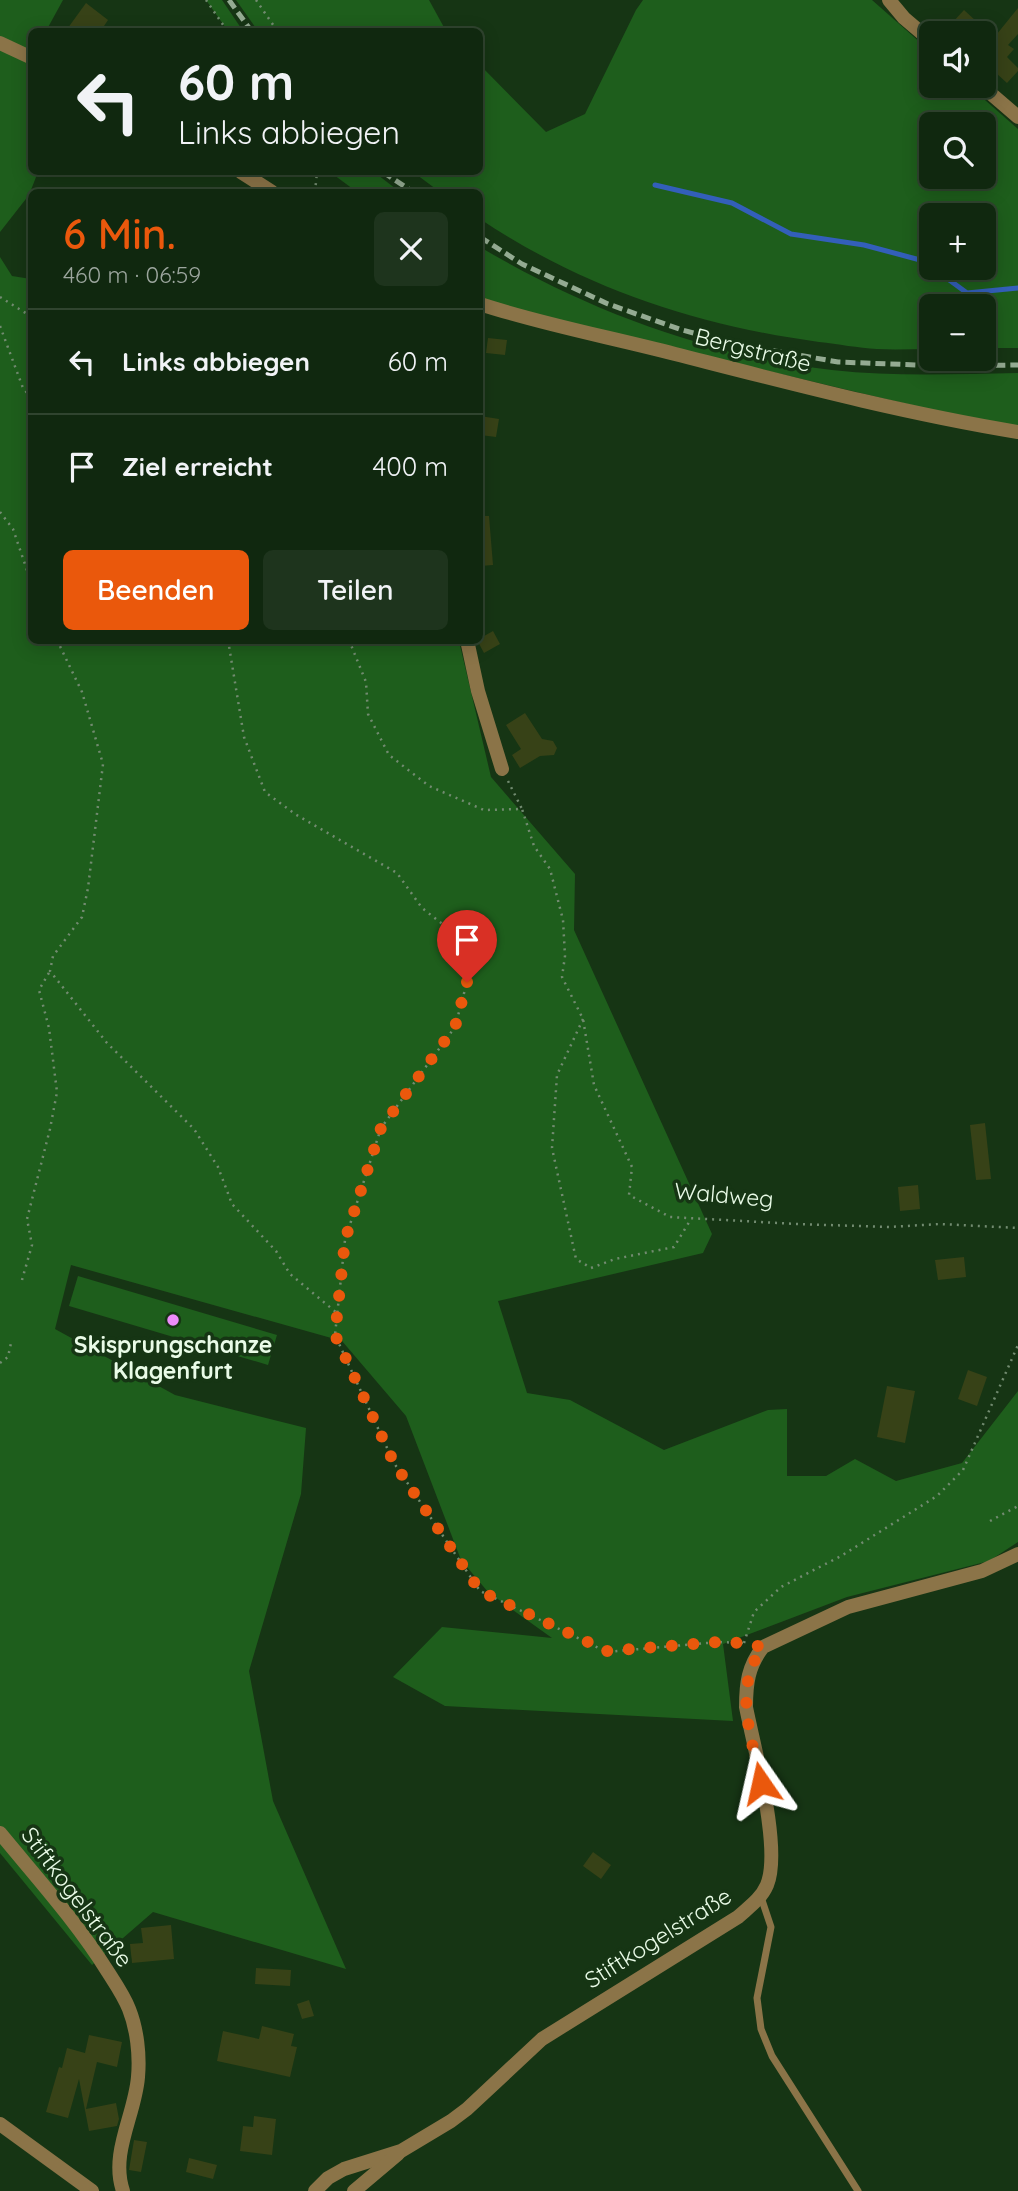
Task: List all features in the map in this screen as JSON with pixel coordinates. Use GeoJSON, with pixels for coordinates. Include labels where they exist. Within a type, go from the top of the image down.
{"type":"FeatureCollection","features":[{"type":"Feature","properties":{"kind":"street"},"geometry":{"type":"LineString","coordinates":[[889,0],[919,31]]}},
{"type":"Feature","properties":{"kind":"street"},"geometry":{"type":"LineString","coordinates":[[0,43],[28,56]]}},
{"type":"Feature","properties":{"kind":"street"},"geometry":{"type":"LineString","coordinates":[[996,98],[1018,117]]}},
{"type":"Feature","properties":{"kind":"street"},"geometry":{"type":"LineString","coordinates":[[246,175],[267,189]]}},
{"type":"Feature","properties":{"kind":"street","name":"Bergstraße"},"geometry":{"type":"LineString","coordinates":[[483,305],[526,319],[673,353],[785,383],[963,423],[1018,432]]}},
{"type":"Feature","properties":{"kind":"street"},"geometry":{"type":"LineString","coordinates":[[468,644],[478,691],[502,769]]}},
{"type":"Feature","properties":{"kind":"street"},"geometry":{"type":"LineString","coordinates":[[763,1647],[848,1607],[982,1571],[1018,1554]]}},
{"type":"Feature","properties":{"kind":"street","name":"Stiftkogelstraße"},"geometry":{"type":"LineString","coordinates":[[315,2191],[328,2178],[345,2169],[401,2151],[467,2109],[541,2039],[738,1917],[761,1896],[768,1882],[772,1856],[771,1834],[746,1707],[746,1688],[754,1659],[763,1647]]}},
{"type":"Feature","properties":{"kind":"street","name":"Stiftkogelstraße"},"geometry":{"type":"LineString","coordinates":[[0,1833],[91,1944],[129,2008],[135,2030],[138,2078],[119,2157],[123,2191]]}},
{"type":"Feature","properties":{"kind":"street"},"geometry":{"type":"LineString","coordinates":[[0,2124],[92,2191]]}},
{"type":"Feature","properties":{"kind":"street"},"geometry":{"type":"LineString","coordinates":[[354,2191],[401,2151]]}},
{"type":"Feature","properties":{"kind":"lane"},"geometry":{"type":"LineString","coordinates":[[761,1896],[771,1927],[757,1998],[761,2029],[772,2056],[858,2191]]}},
{"type":"Feature","properties":{"kind":"path"},"geometry":{"type":"LineString","coordinates":[[206,0],[225,28]]}},
{"type":"Feature","properties":{"kind":"path"},"geometry":{"type":"LineString","coordinates":[[256,0],[275,28]]}},
{"type":"Feature","properties":{"kind":"path"},"geometry":{"type":"LineString","coordinates":[[0,297],[28,314]]}},
{"type":"Feature","properties":{"kind":"path"},"geometry":{"type":"LineString","coordinates":[[0,326],[23,388],[28,394]]}},
{"type":"Feature","properties":{"kind":"path"},"geometry":{"type":"LineString","coordinates":[[0,512],[13,529],[28,573]]}},
{"type":"Feature","properties":{"kind":"path"},"geometry":{"type":"LineString","coordinates":[[22,1280],[32,1245],[27,1219],[57,1092],[49,1028],[39,990],[50,971],[53,956],[82,917],[103,765],[82,692],[59,644]]}},
{"type":"Feature","properties":{"kind":"path"},"geometry":{"type":"LineString","coordinates":[[229,644],[244,737],[265,792],[295,814],[397,873],[422,908],[445,926],[467,982],[455,1027],[381,1128],[345,1240],[335,1335],[394,1463],[480,1591],[607,1651],[718,1642],[763,1647]]}},
{"type":"Feature","properties":{"kind":"path"},"geometry":{"type":"LineString","coordinates":[[351,644],[366,682],[368,714],[389,755],[429,786],[484,810],[522,809]]}},
{"type":"Feature","properties":{"kind":"path","name":"Waldweg"},"geometry":{"type":"LineString","coordinates":[[502,769],[522,809],[534,846],[550,869],[563,920],[565,956],[562,977],[583,1019],[594,1085],[632,1167],[629,1195],[670,1217],[823,1225],[889,1227],[940,1224],[1018,1228]]}},
{"type":"Feature","properties":{"kind":"path"},"geometry":{"type":"LineString","coordinates":[[50,971],[107,1043],[194,1129],[218,1167],[232,1204],[276,1251],[290,1274],[337,1313]]}},
{"type":"Feature","properties":{"kind":"path"},"geometry":{"type":"LineString","coordinates":[[583,1019],[557,1075],[552,1148],[576,1259],[591,1268],[615,1259],[674,1247],[692,1218]]}},
{"type":"Feature","properties":{"kind":"path"},"geometry":{"type":"LineString","coordinates":[[0,1363],[8,1357],[10,1343]]}},
{"type":"Feature","properties":{"kind":"path"},"geometry":{"type":"LineString","coordinates":[[744,1643],[754,1612],[780,1587],[841,1556],[937,1496],[963,1470],[1018,1345]]}},
{"type":"Feature","properties":{"kind":"path"},"geometry":{"type":"LineString","coordinates":[[990,1521],[1018,1506]]}},
{"type":"Feature","properties":{"kind":"green space"},"geometry":{"type":"Polygon","coordinates":[[[0,0],[63,0],[48,28],[28,28],[28,175],[37,175],[31,189],[28,189],[28,196],[0,232],[0,0]]]}},
{"type":"Feature","properties":{"kind":"green space"},"geometry":{"type":"Polygon","coordinates":[[[206,0],[222,0],[241,28],[226,28],[206,0]]]}},
{"type":"Feature","properties":{"kind":"green space"},"geometry":{"type":"Polygon","coordinates":[[[236,0],[429,0],[444,28],[256,28],[236,0]]]}},
{"type":"Feature","properties":{"kind":"green space"},"geometry":{"type":"Polygon","coordinates":[[[643,0],[872,0],[919,41],[919,98],[983,98],[1018,129],[1018,348],[996,348],[996,294],[919,294],[919,349],[877,349],[819,342],[773,335],[685,314],[600,284],[559,265],[483,221],[483,189],[436,189],[417,175],[483,175],[483,68],[546,132],[585,114],[643,0]]]}},
{"type":"Feature","properties":{"kind":"green space"},"geometry":{"type":"Polygon","coordinates":[[[334,175],[378,175],[396,189],[353,189],[334,175]]]}},
{"type":"Feature","properties":{"kind":"green space"},"geometry":{"type":"Polygon","coordinates":[[[483,249],[563,291],[606,310],[650,327],[739,353],[785,363],[879,374],[1018,373],[1018,426],[970,419],[529,314],[483,299],[483,249]]]}},
{"type":"Feature","properties":{"kind":"green space"},"geometry":{"type":"Polygon","coordinates":[[[0,257],[12,276],[28,279],[28,644],[460,644],[491,777],[575,874],[574,930],[712,1234],[703,1253],[498,1301],[527,1393],[570,1400],[664,1450],[768,1410],[787,1409],[787,1476],[826,1476],[855,1459],[896,1481],[962,1463],[1018,1391],[1018,1542],[989,1561],[847,1597],[723,1644],[733,1721],[445,1706],[393,1677],[442,1627],[552,1638],[488,1592],[461,1560],[406,1416],[342,1341],[71,1265],[55,1329],[175,1395],[306,1428],[301,1494],[249,1671],[273,1801],[346,1969],[153,1912],[92,1965],[0,1853],[0,257]]]}},
{"type":"Feature","properties":{"kind":"green space","name":"Skisprungschanze Klagenfurt"},"geometry":{"type":"Polygon","coordinates":[[[78,1276],[277,1335],[268,1365],[69,1306],[78,1276]]]}},
{"type":"Feature","properties":{"kind":"building"},"geometry":{"type":"Polygon","coordinates":[[[86,3],[108,20],[103,28],[68,28],[86,3]]]}},
{"type":"Feature","properties":{"kind":"building"},"geometry":{"type":"Polygon","coordinates":[[[1018,8],[1018,34],[1008,45],[1014,49],[1007,57],[1018,71],[1007,83],[996,73],[996,35],[1018,8]]]}},
{"type":"Feature","properties":{"kind":"building"},"geometry":{"type":"Polygon","coordinates":[[[964,10],[976,21],[954,21],[964,10]]]}},
{"type":"Feature","properties":{"kind":"building"},"geometry":{"type":"Polygon","coordinates":[[[488,338],[507,340],[505,355],[486,353],[488,338]]]}},
{"type":"Feature","properties":{"kind":"building"},"geometry":{"type":"Polygon","coordinates":[[[483,416],[499,419],[496,437],[483,435],[483,416]]]}},
{"type":"Feature","properties":{"kind":"building"},"geometry":{"type":"Polygon","coordinates":[[[483,516],[489,516],[493,565],[483,566],[483,516]]]}},
{"type":"Feature","properties":{"kind":"building"},"geometry":{"type":"Polygon","coordinates":[[[493,631],[500,644],[484,653],[479,644],[483,644],[483,637],[493,631]]]}},
{"type":"Feature","properties":{"kind":"building"},"geometry":{"type":"Polygon","coordinates":[[[525,713],[542,739],[553,741],[557,748],[554,755],[540,756],[520,768],[512,755],[521,749],[506,725],[525,713]]]}},
{"type":"Feature","properties":{"kind":"building"},"geometry":{"type":"Polygon","coordinates":[[[985,1123],[991,1179],[976,1180],[970,1125],[985,1123]]]}},
{"type":"Feature","properties":{"kind":"building"},"geometry":{"type":"Polygon","coordinates":[[[918,1185],[920,1209],[900,1211],[898,1187],[918,1185]]]}},
{"type":"Feature","properties":{"kind":"building"},"geometry":{"type":"Polygon","coordinates":[[[964,1257],[966,1277],[938,1280],[935,1260],[964,1257]]]}},
{"type":"Feature","properties":{"kind":"building"},"geometry":{"type":"Polygon","coordinates":[[[968,1370],[987,1377],[977,1406],[958,1399],[968,1370]]]}},
{"type":"Feature","properties":{"kind":"building"},"geometry":{"type":"Polygon","coordinates":[[[887,1386],[915,1391],[905,1443],[877,1437],[887,1386]]]}},
{"type":"Feature","properties":{"kind":"building"},"geometry":{"type":"Polygon","coordinates":[[[593,1852],[611,1865],[601,1879],[583,1866],[593,1852]]]}},
{"type":"Feature","properties":{"kind":"building"},"geometry":{"type":"Polygon","coordinates":[[[171,1925],[174,1959],[132,1963],[130,1944],[143,1943],[141,1928],[171,1925]]]}},
{"type":"Feature","properties":{"kind":"building"},"geometry":{"type":"Polygon","coordinates":[[[256,1968],[291,1970],[290,1986],[255,1984],[256,1968]]]}},
{"type":"Feature","properties":{"kind":"building"},"geometry":{"type":"Polygon","coordinates":[[[309,2000],[314,2016],[302,2019],[297,2004],[309,2000]]]}},
{"type":"Feature","properties":{"kind":"building"},"geometry":{"type":"Polygon","coordinates":[[[262,2026],[294,2034],[291,2046],[297,2047],[290,2077],[217,2061],[223,2031],[259,2039],[262,2026]]]}},
{"type":"Feature","properties":{"kind":"building"},"geometry":{"type":"Polygon","coordinates":[[[89,2035],[122,2042],[117,2067],[97,2062],[86,2109],[116,2103],[119,2119],[117,2126],[89,2131],[79,2079],[68,2118],[46,2112],[67,2048],[85,2053],[89,2035]]]}},
{"type":"Feature","properties":{"kind":"building"},"geometry":{"type":"Polygon","coordinates":[[[254,2116],[276,2119],[272,2155],[240,2151],[243,2126],[253,2127],[254,2116]]]}},
{"type":"Feature","properties":{"kind":"building"},"geometry":{"type":"Polygon","coordinates":[[[134,2140],[147,2142],[141,2172],[129,2170],[134,2140]]]}},
{"type":"Feature","properties":{"kind":"building"},"geometry":{"type":"Polygon","coordinates":[[[189,2158],[217,2165],[213,2179],[186,2172],[189,2158]]]}},
{"type":"Feature","properties":{"kind":"waterway"},"geometry":{"type":"LineString","coordinates":[[655,185],[732,203],[791,234],[864,245],[919,260]]}},
{"type":"Feature","properties":{"kind":"waterway"},"geometry":{"type":"LineString","coordinates":[[949,280],[967,293],[1018,288]]}},
{"type":"Feature","properties":{"kind":"railway"},"geometry":{"type":"LineString","coordinates":[[229,0],[249,28]]}},
{"type":"Feature","properties":{"kind":"railway"},"geometry":{"type":"LineString","coordinates":[[388,175],[408,189]]}},
{"type":"Feature","properties":{"kind":"railway"},"geometry":{"type":"LineString","coordinates":[[483,239],[522,264],[608,304],[682,330],[735,344],[838,362],[944,366],[1018,365]]}},
{"type":"Feature","properties":{"kind":"place","name":"Skisprungschanze Klagenfurt"},"geometry":{"type":"Point","coordinates":[173,1320]}},
{"type":"Feature","properties":{"kind":"route"},"geometry":{"type":"LineString","coordinates":[[467,982],[455,1027],[381,1128],[345,1240],[335,1335],[394,1463],[480,1591],[607,1651],[718,1642],[763,1647],[754,1659],[746,1688],[746,1707],[761,1783]]}}]}
